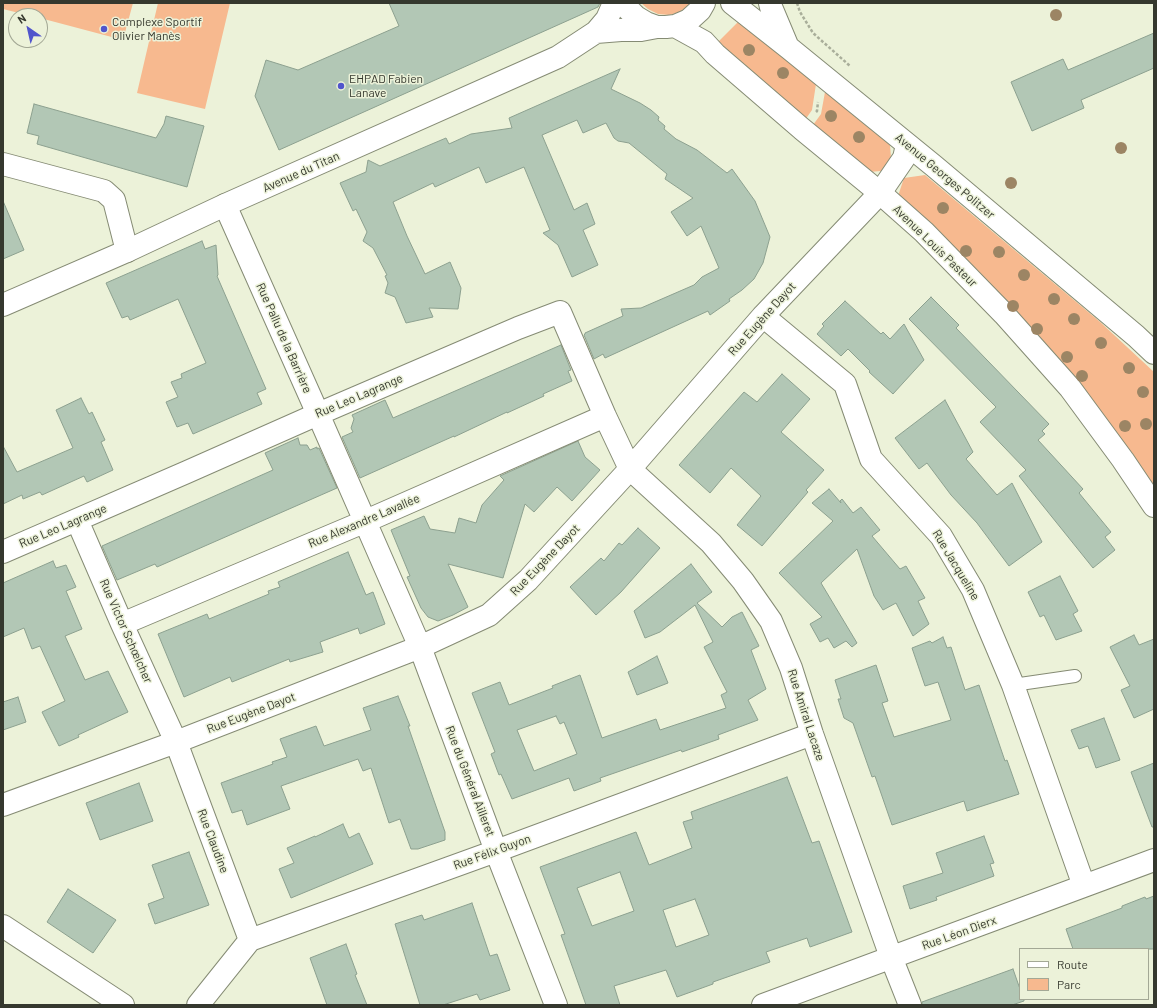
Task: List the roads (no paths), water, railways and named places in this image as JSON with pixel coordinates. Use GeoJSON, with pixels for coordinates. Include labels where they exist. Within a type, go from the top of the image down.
{"type":"FeatureCollection","features":[{"type":"Feature","properties":{"kind":"street","name":"Avenue du Titan"},"geometry":{"type":"LineString","coordinates":[[3,305],[127,251],[558,57],[596,32],[607,19],[614,3]]}},
{"type":"Feature","properties":{"kind":"street","name":"Avenue Louis Pasteur"},"geometry":{"type":"LineString","coordinates":[[625,3],[628,9],[636,17],[646,23],[666,26],[704,42],[814,139],[880,193],[924,232],[999,308],[1070,388],[1123,460],[1154,506]]}},
{"type":"Feature","properties":{"kind":"street","name":"Avenue du Titan"},"geometry":{"type":"LineString","coordinates":[[596,32],[641,30],[689,20],[700,10],[704,3]]}},
{"type":"Feature","properties":{"kind":"street","name":"Avenue Georges Politzer"},"geometry":{"type":"LineString","coordinates":[[732,3],[959,187],[1154,353]]}},
{"type":"Feature","properties":{"kind":"street"},"geometry":{"type":"LineString","coordinates":[[770,3],[789,48]]}},
{"type":"Feature","properties":{"kind":"street","name":"Rue Eugène Dayot"},"geometry":{"type":"LineString","coordinates":[[3,805],[176,742],[420,647],[489,615],[528,580],[630,469],[764,316],[880,193],[904,158],[907,145]]}},
{"type":"Feature","properties":{"kind":"street"},"geometry":{"type":"LineString","coordinates":[[3,164],[104,191],[114,200],[127,251]]}},
{"type":"Feature","properties":{"kind":"street","name":"Rue Pallu de la Barrière"},"geometry":{"type":"LineString","coordinates":[[225,206],[366,521],[420,647]]}},
{"type":"Feature","properties":{"kind":"street","name":"Rue Leo Lagrange"},"geometry":{"type":"LineString","coordinates":[[3,552],[318,414],[518,328],[560,312],[605,416],[630,469]]}},
{"type":"Feature","properties":{"kind":"street","name":"Rue Jacqueline"},"geometry":{"type":"LineString","coordinates":[[764,316],[845,384],[871,459],[941,536],[973,590],[1013,685],[1084,886]]}},
{"type":"Feature","properties":{"kind":"street","name":"Rue Alexandre Lavallée"},"geometry":{"type":"LineString","coordinates":[[122,624],[366,521],[605,416]]}},
{"type":"Feature","properties":{"kind":"street","name":"Rue Amiral Lacaze"},"geometry":{"type":"LineString","coordinates":[[630,469],[711,543],[743,581],[771,621],[792,668],[812,734],[891,957],[910,1005]]}},
{"type":"Feature","properties":{"kind":"street","name":"Rue Victor Schœlcher"},"geometry":{"type":"LineString","coordinates":[[77,520],[122,624],[176,742]]}},
{"type":"Feature","properties":{"kind":"street","name":"Rue du Général Ailleret"},"geometry":{"type":"LineString","coordinates":[[420,647],[496,851],[556,1005]]}},
{"type":"Feature","properties":{"kind":"street","name":"Rue Félix Guyon"},"geometry":{"type":"LineString","coordinates":[[250,940],[812,734]]}},
{"type":"Feature","properties":{"kind":"street","name":"Rue Claudine"},"geometry":{"type":"LineString","coordinates":[[176,742],[250,940]]}},
{"type":"Feature","properties":{"kind":"street","name":"Rue Léon Dierx"},"geometry":{"type":"LineString","coordinates":[[763,1005],[1154,860]]}},
{"type":"Feature","properties":{"kind":"street"},"geometry":{"type":"LineString","coordinates":[[3,926],[123,1005]]}},
{"type":"Feature","properties":{"kind":"street"},"geometry":{"type":"LineString","coordinates":[[198,1005],[250,940]]}},
{"type":"Feature","properties":{"kind":"lane"},"geometry":{"type":"LineString","coordinates":[[1013,685],[1075,676]]}},
{"type":"Feature","properties":{"kind":"place","name":"Complexe Sportif Olivier Manès"},"geometry":{"type":"Point","coordinates":[104,29]}},
{"type":"Feature","properties":{"kind":"place","name":"EHPAD Fabien Lanave"},"geometry":{"type":"Point","coordinates":[341,86]}}]}
